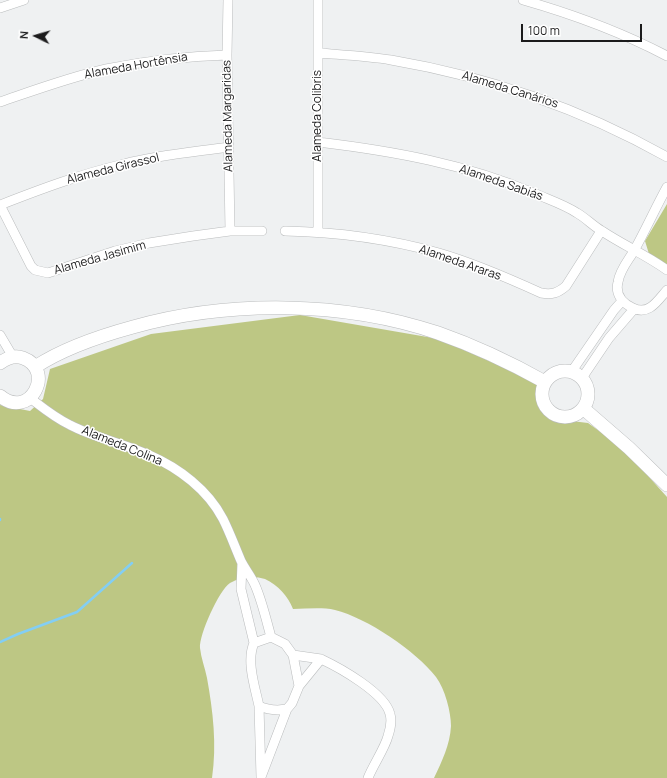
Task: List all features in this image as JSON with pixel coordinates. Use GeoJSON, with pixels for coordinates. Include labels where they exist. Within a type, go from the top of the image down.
{"type":"FeatureCollection","features":[{"type":"Feature","properties":{"kind":"street"},"geometry":{"type":"LineString","coordinates":[[0,8],[24,0]]}},
{"type":"Feature","properties":{"kind":"street","name":"Alameda Margaridas"},"geometry":{"type":"LineString","coordinates":[[228,0],[227,55],[230,231]]}},
{"type":"Feature","properties":{"kind":"street","name":"Alameda Colibris"},"geometry":{"type":"LineString","coordinates":[[318,0],[318,232]]}},
{"type":"Feature","properties":{"kind":"street"},"geometry":{"type":"LineString","coordinates":[[523,0],[564,12],[597,24],[667,56]]}},
{"type":"Feature","properties":{"kind":"street","name":"Alameda Canários"},"geometry":{"type":"LineString","coordinates":[[318,53],[391,60],[479,78],[565,108],[646,145],[667,157]]}},
{"type":"Feature","properties":{"kind":"street","name":"Alameda Hortênsia"},"geometry":{"type":"LineString","coordinates":[[0,102],[59,82],[104,70],[159,60],[192,56],[227,55]]}},
{"type":"Feature","properties":{"kind":"street","name":"Alameda Sabiás"},"geometry":{"type":"LineString","coordinates":[[318,142],[372,148],[437,161],[519,187],[561,204],[577,213],[601,231],[648,257],[667,270]]}},
{"type":"Feature","properties":{"kind":"street","name":"Alameda Girassol"},"geometry":{"type":"LineString","coordinates":[[0,205],[79,176],[124,164],[153,158],[229,147]]}},
{"type":"Feature","properties":{"kind":"street"},"geometry":{"type":"LineString","coordinates":[[667,186],[622,270],[617,290],[622,301],[634,309],[647,310],[667,290]]}},
{"type":"Feature","properties":{"kind":"street","name":"Alameda Jasimim"},"geometry":{"type":"LineString","coordinates":[[0,205],[31,266],[35,270],[48,273],[115,251],[149,243],[230,231],[262,231]]}},
{"type":"Feature","properties":{"kind":"street","name":"Alameda Araras"},"geometry":{"type":"LineString","coordinates":[[285,231],[318,232],[370,238],[438,253],[470,263],[541,293],[551,294],[559,292],[566,286],[601,231]]}},
{"type":"Feature","properties":{"kind":"street"},"geometry":{"type":"LineString","coordinates":[[577,375],[599,331],[622,301]]}},
{"type":"Feature","properties":{"kind":"street"},"geometry":{"type":"LineString","coordinates":[[35,367],[49,358],[91,341],[120,330],[157,320],[225,310],[288,308],[323,310],[371,317],[437,333],[491,354],[545,382]]}},
{"type":"Feature","properties":{"kind":"street"},"geometry":{"type":"LineString","coordinates":[[577,375],[634,309]]}},
{"type":"Feature","properties":{"kind":"street"},"geometry":{"type":"LineString","coordinates":[[599,331],[609,338]]}},
{"type":"Feature","properties":{"kind":"street"},"geometry":{"type":"LineString","coordinates":[[0,335],[13,357]]}},
{"type":"Feature","properties":{"kind":"street"},"geometry":{"type":"LineString","coordinates":[[0,363],[13,357],[25,359],[35,367],[39,380],[38,387],[30,398],[24,402],[12,403],[0,397]]}},
{"type":"Feature","properties":{"kind":"street"},"geometry":{"type":"LineString","coordinates":[[564,371],[577,375],[586,382],[589,393],[584,409],[580,413],[563,418],[552,413],[544,405],[542,399],[545,382],[550,376],[557,372],[564,371]]}},
{"type":"Feature","properties":{"kind":"street","name":"Alameda Colina"},"geometry":{"type":"LineString","coordinates":[[30,398],[49,414],[71,426],[148,454],[164,462],[190,479],[211,501],[223,518],[242,563],[255,584],[271,637]]}},
{"type":"Feature","properties":{"kind":"street"},"geometry":{"type":"LineString","coordinates":[[584,409],[629,448],[667,485]]}},
{"type":"Feature","properties":{"kind":"street"},"geometry":{"type":"LineString","coordinates":[[242,563],[241,589],[254,643],[250,657],[259,706],[261,778]]}},
{"type":"Feature","properties":{"kind":"street"},"geometry":{"type":"LineString","coordinates":[[243,598],[258,594]]}},
{"type":"Feature","properties":{"kind":"street"},"geometry":{"type":"LineString","coordinates":[[254,643],[271,637],[285,644],[293,655],[299,686]]}},
{"type":"Feature","properties":{"kind":"street"},"geometry":{"type":"LineString","coordinates":[[293,655],[321,659],[335,666],[376,694],[385,703],[390,714],[388,738],[368,778]]}},
{"type":"Feature","properties":{"kind":"street"},"geometry":{"type":"LineString","coordinates":[[261,778],[286,709],[292,703],[299,686],[321,659]]}},
{"type":"Feature","properties":{"kind":"street"},"geometry":{"type":"LineString","coordinates":[[259,706],[267,709],[286,709]]}},
{"type":"Feature","properties":{"kind":"green space"},"geometry":{"type":"Polygon","coordinates":[[[667,204],[667,265],[649,254],[645,241],[667,204]]]}},
{"type":"Feature","properties":{"kind":"green space"},"geometry":{"type":"Polygon","coordinates":[[[300,315],[439,339],[535,381],[545,394],[555,419],[588,423],[622,447],[667,497],[667,778],[434,778],[447,746],[451,720],[449,708],[442,688],[436,677],[427,667],[404,646],[361,620],[348,614],[330,609],[293,609],[285,595],[274,584],[265,579],[247,577],[230,583],[221,594],[210,613],[201,642],[200,648],[213,715],[214,753],[212,778],[0,778],[0,405],[30,411],[43,399],[50,369],[151,334],[300,315]]]}},
{"type":"Feature","properties":{"kind":"waterway"},"geometry":{"type":"LineString","coordinates":[[0,642],[77,612],[132,563]]}}]}
